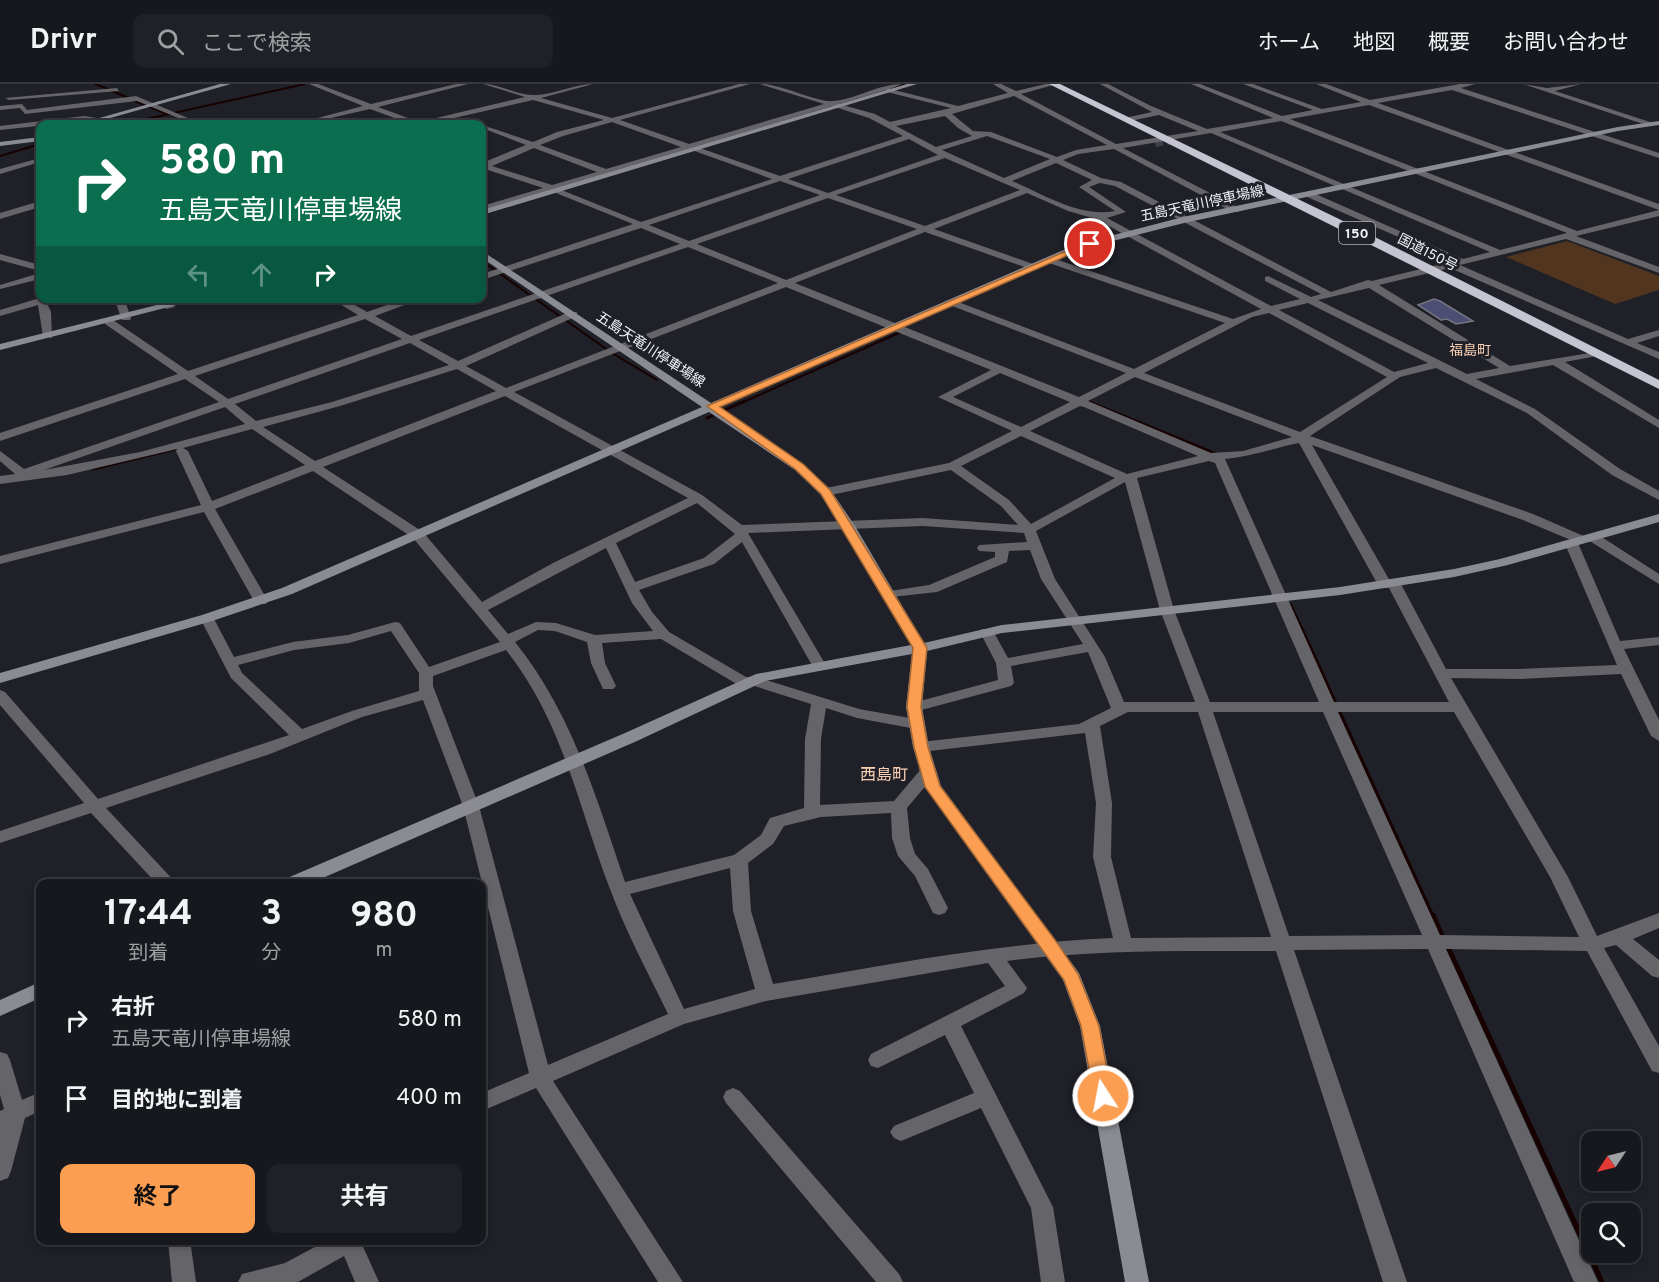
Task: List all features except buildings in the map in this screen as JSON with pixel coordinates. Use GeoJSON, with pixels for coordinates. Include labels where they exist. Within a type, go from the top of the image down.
{"type":"FeatureCollection","features":[{"type":"Feature","properties":{"kind":"highway","name":"国道150号"},"geometry":{"type":"LineString","coordinates":[[1054,84],[1659,385]]}},
{"type":"Feature","properties":{"kind":"street"},"geometry":{"type":"LineString","coordinates":[[102,84],[147,105],[188,120]]}},
{"type":"Feature","properties":{"kind":"street"},"geometry":{"type":"LineString","coordinates":[[96,120],[225,84]]}},
{"type":"Feature","properties":{"kind":"street"},"geometry":{"type":"LineString","coordinates":[[312,84],[405,120]]}},
{"type":"Feature","properties":{"kind":"street"},"geometry":{"type":"LineString","coordinates":[[315,120],[465,84]]}},
{"type":"Feature","properties":{"kind":"street"},"geometry":{"type":"LineString","coordinates":[[486,84],[612,120],[1033,267]]}},
{"type":"Feature","properties":{"kind":"street"},"geometry":{"type":"LineString","coordinates":[[446,120],[590,84]]}},
{"type":"Feature","properties":{"kind":"street"},"geometry":{"type":"LineString","coordinates":[[486,165],[560,134],[747,84]]}},
{"type":"Feature","properties":{"kind":"street"},"geometry":{"type":"LineString","coordinates":[[763,84],[872,116],[945,155],[1003,181],[1099,217],[1393,376]]}},
{"type":"Feature","properties":{"kind":"street"},"geometry":{"type":"LineString","coordinates":[[486,212],[899,84]]}},
{"type":"Feature","properties":{"kind":"street"},"geometry":{"type":"LineString","coordinates":[[835,105],[914,84]]}},
{"type":"Feature","properties":{"kind":"street"},"geometry":{"type":"LineString","coordinates":[[996,84],[1236,210]]}},
{"type":"Feature","properties":{"kind":"street"},"geometry":{"type":"LineString","coordinates":[[888,125],[947,114],[958,108],[1054,84]]}},
{"type":"Feature","properties":{"kind":"street"},"geometry":{"type":"LineString","coordinates":[[1103,84],[1159,113],[1210,131],[1498,252]]}},
{"type":"Feature","properties":{"kind":"street"},"geometry":{"type":"LineString","coordinates":[[1194,84],[1282,117],[1659,270]]}},
{"type":"Feature","properties":{"kind":"street"},"geometry":{"type":"LineString","coordinates":[[1246,84],[1322,111]]}},
{"type":"Feature","properties":{"kind":"street"},"geometry":{"type":"LineString","coordinates":[[1319,84],[1659,207]]}},
{"type":"Feature","properties":{"kind":"street"},"geometry":{"type":"LineString","coordinates":[[1441,84],[1659,156]]}},
{"type":"Feature","properties":{"kind":"street"},"geometry":{"type":"LineString","coordinates":[[1003,181],[1076,152],[1166,140],[1472,84]]}},
{"type":"Feature","properties":{"kind":"street"},"geometry":{"type":"LineString","coordinates":[[1526,84],[1649,123]]}},
{"type":"Feature","properties":{"kind":"street"},"geometry":{"type":"LineString","coordinates":[[1546,90],[1578,84]]}},
{"type":"Feature","properties":{"kind":"street"},"geometry":{"type":"LineString","coordinates":[[0,99],[117,90]]}},
{"type":"Feature","properties":{"kind":"street"},"geometry":{"type":"LineString","coordinates":[[890,91],[958,108]]}},
{"type":"Feature","properties":{"kind":"street"},"geometry":{"type":"LineString","coordinates":[[0,108],[22,106],[25,112],[137,99]]}},
{"type":"Feature","properties":{"kind":"street"},"geometry":{"type":"LineString","coordinates":[[1128,120],[1159,113]]}},
{"type":"Feature","properties":{"kind":"street"},"geometry":{"type":"LineString","coordinates":[[947,114],[964,131],[980,136]]}},
{"type":"Feature","properties":{"kind":"street"},"geometry":{"type":"LineString","coordinates":[[454,120],[458,118],[464,120]]}},
{"type":"Feature","properties":{"kind":"street","name":"五島天竜川停車場線"},"geometry":{"type":"LineString","coordinates":[[486,257],[712,406],[1078,248],[1183,220],[1649,123],[1659,118]]}},
{"type":"Feature","properties":{"kind":"street"},"geometry":{"type":"LineString","coordinates":[[69,120],[99,119]]}},
{"type":"Feature","properties":{"kind":"street"},"geometry":{"type":"LineString","coordinates":[[0,128],[36,124]]}},
{"type":"Feature","properties":{"kind":"street"},"geometry":{"type":"LineString","coordinates":[[23,126],[27,140]]}},
{"type":"Feature","properties":{"kind":"street"},"geometry":{"type":"LineString","coordinates":[[486,127],[607,173]]}},
{"type":"Feature","properties":{"kind":"street"},"geometry":{"type":"LineString","coordinates":[[935,150],[988,134],[1099,180],[1112,181],[1327,293]]}},
{"type":"Feature","properties":{"kind":"street"},"geometry":{"type":"LineString","coordinates":[[486,276],[909,136]]}},
{"type":"Feature","properties":{"kind":"street"},"geometry":{"type":"LineString","coordinates":[[0,144],[36,139]]}},
{"type":"Feature","properties":{"kind":"street"},"geometry":{"type":"LineString","coordinates":[[0,454],[22,474],[945,155]]}},
{"type":"Feature","properties":{"kind":"street"},"geometry":{"type":"LineString","coordinates":[[0,172],[36,162]]}},
{"type":"Feature","properties":{"kind":"street"},"geometry":{"type":"LineString","coordinates":[[486,167],[553,190],[689,244],[1220,460],[1328,708],[1444,943],[1586,1282]]}},
{"type":"Feature","properties":{"kind":"street"},"geometry":{"type":"LineString","coordinates":[[1099,180],[1083,187],[1122,212],[1099,217]]}},
{"type":"Feature","properties":{"kind":"street"},"geometry":{"type":"LineString","coordinates":[[486,207],[553,190]]}},
{"type":"Feature","properties":{"kind":"street"},"geometry":{"type":"LineString","coordinates":[[0,560],[208,507],[1027,190]]}},
{"type":"Feature","properties":{"kind":"street"},"geometry":{"type":"LineString","coordinates":[[1308,194],[1659,356]]}},
{"type":"Feature","properties":{"kind":"street"},"geometry":{"type":"LineString","coordinates":[[0,216],[36,205]]}},
{"type":"Feature","properties":{"kind":"street"},"geometry":{"type":"LineString","coordinates":[[826,492],[953,466],[1248,315],[1327,293],[1659,213]]}},
{"type":"Feature","properties":{"kind":"street"},"geometry":{"type":"LineString","coordinates":[[0,257],[36,265]]}},
{"type":"Feature","properties":{"kind":"street"},"geometry":{"type":"LineString","coordinates":[[1049,260],[1232,322]]}},
{"type":"Feature","properties":{"kind":"street"},"geometry":{"type":"LineString","coordinates":[[0,265],[15,262]]}},
{"type":"Feature","properties":{"kind":"street"},"geometry":{"type":"LineString","coordinates":[[0,313],[13,294],[36,279]]}},
{"type":"Feature","properties":{"kind":"street"},"geometry":{"type":"LineString","coordinates":[[1268,279],[1532,411],[1616,472],[1659,496]]}},
{"type":"Feature","properties":{"kind":"street"},"geometry":{"type":"LineString","coordinates":[[1368,283],[1509,370]]}},
{"type":"Feature","properties":{"kind":"street"},"geometry":{"type":"LineString","coordinates":[[13,294],[36,300]]}},
{"type":"Feature","properties":{"kind":"street"},"geometry":{"type":"LineString","coordinates":[[950,302],[1302,437],[1528,517],[1582,540],[1659,580]]}},
{"type":"Feature","properties":{"kind":"street"},"geometry":{"type":"LineString","coordinates":[[42,303],[46,312],[48,336]]}},
{"type":"Feature","properties":{"kind":"street"},"geometry":{"type":"LineString","coordinates":[[120,303],[126,318]]}},
{"type":"Feature","properties":{"kind":"street"},"geometry":{"type":"LineString","coordinates":[[0,347],[126,318],[166,303]]}},
{"type":"Feature","properties":{"kind":"street"},"geometry":{"type":"LineString","coordinates":[[344,303],[503,393],[698,498],[741,531],[820,667]]}},
{"type":"Feature","properties":{"kind":"street"},"geometry":{"type":"LineString","coordinates":[[0,436],[404,303]]}},
{"type":"Feature","properties":{"kind":"street"},"geometry":{"type":"LineString","coordinates":[[0,480],[67,471],[141,455],[336,404],[456,366],[573,314]]}},
{"type":"Feature","properties":{"kind":"street"},"geometry":{"type":"LineString","coordinates":[[109,322],[227,403],[253,425],[418,536],[508,643],[533,674],[576,761],[619,890],[679,1018]]}},
{"type":"Feature","properties":{"kind":"street"},"geometry":{"type":"LineString","coordinates":[[1628,342],[1659,333]]}},
{"type":"Feature","properties":{"kind":"street"},"geometry":{"type":"LineString","coordinates":[[1465,378],[1598,353]]}},
{"type":"Feature","properties":{"kind":"street"},"geometry":{"type":"LineString","coordinates":[[1555,361],[1659,425]]}},
{"type":"Feature","properties":{"kind":"street"},"geometry":{"type":"LineString","coordinates":[[632,588],[709,561],[741,531],[923,522],[1029,530],[1124,478],[1214,456],[1244,454],[1302,437],[1393,376],[1437,364]]}},
{"type":"Feature","properties":{"kind":"street"},"geometry":{"type":"LineString","coordinates":[[1001,369],[944,397],[1132,481],[1167,610],[1204,707],[1395,1282]]}},
{"type":"Feature","properties":{"kind":"street"},"geometry":{"type":"LineString","coordinates":[[0,678],[261,601],[418,536],[712,406],[799,467],[826,492],[849,526],[920,648],[914,707],[927,773],[942,802],[1072,978],[1090,1026],[1137,1282]]}},
{"type":"Feature","properties":{"kind":"street"},"geometry":{"type":"LineString","coordinates":[[1302,437],[1442,673],[1459,707],[1559,877],[1592,944],[1659,1065]]}},
{"type":"Feature","properties":{"kind":"street"},"geometry":{"type":"LineString","coordinates":[[182,451],[208,507],[261,601]]}},
{"type":"Feature","properties":{"kind":"street"},"geometry":{"type":"LineString","coordinates":[[953,466],[1005,502],[1018,514],[1029,530],[1048,579],[1098,657],[1119,709]]}},
{"type":"Feature","properties":{"kind":"street"},"geometry":{"type":"LineString","coordinates":[[478,610],[609,541],[698,498]]}},
{"type":"Feature","properties":{"kind":"street"},"geometry":{"type":"LineString","coordinates":[[303,879],[576,761],[748,682],[920,648],[987,632],[1389,584],[1493,565],[1659,518]]}},
{"type":"Feature","properties":{"kind":"street"},"geometry":{"type":"LineString","coordinates":[[1582,540],[1615,646],[1659,736]]}},
{"type":"Feature","properties":{"kind":"street"},"geometry":{"type":"LineString","coordinates":[[609,541],[641,608],[664,634],[748,682],[819,703],[916,724]]}},
{"type":"Feature","properties":{"kind":"street"},"geometry":{"type":"LineString","coordinates":[[984,548],[1035,546]]}},
{"type":"Feature","properties":{"kind":"street"},"geometry":{"type":"LineString","coordinates":[[888,595],[932,589],[1002,560],[1002,547]]}},
{"type":"Feature","properties":{"kind":"street"},"geometry":{"type":"LineString","coordinates":[[207,618],[236,675],[300,736]]}},
{"type":"Feature","properties":{"kind":"street"},"geometry":{"type":"LineString","coordinates":[[230,663],[293,646],[349,639],[395,626],[426,673],[428,693],[471,806],[484,879]]}},
{"type":"Feature","properties":{"kind":"street"},"geometry":{"type":"LineString","coordinates":[[426,673],[508,643],[536,626],[556,627],[594,639],[664,634]]}},
{"type":"Feature","properties":{"kind":"street"},"geometry":{"type":"LineString","coordinates":[[914,707],[1006,682],[1003,663],[987,632]]}},
{"type":"Feature","properties":{"kind":"street"},"geometry":{"type":"LineString","coordinates":[[594,639],[598,663],[608,686]]}},
{"type":"Feature","properties":{"kind":"street"},"geometry":{"type":"LineString","coordinates":[[1615,646],[1659,641]]}},
{"type":"Feature","properties":{"kind":"street"},"geometry":{"type":"LineString","coordinates":[[1003,663],[1091,647]]}},
{"type":"Feature","properties":{"kind":"street"},"geometry":{"type":"LineString","coordinates":[[1442,673],[1520,674],[1626,669]]}},
{"type":"Feature","properties":{"kind":"street"},"geometry":{"type":"LineString","coordinates":[[0,837],[300,736],[357,714],[428,693]]}},
{"type":"Feature","properties":{"kind":"street"},"geometry":{"type":"LineString","coordinates":[[0,695],[124,840],[163,879]]}},
{"type":"Feature","properties":{"kind":"street"},"geometry":{"type":"LineString","coordinates":[[812,814],[813,739],[819,703]]}},
{"type":"Feature","properties":{"kind":"street"},"geometry":{"type":"LineString","coordinates":[[921,747],[1092,726],[1125,707],[1459,707]]}},
{"type":"Feature","properties":{"kind":"street"},"geometry":{"type":"LineString","coordinates":[[1092,726],[1104,803],[1102,857],[1124,945]]}},
{"type":"Feature","properties":{"kind":"street"},"geometry":{"type":"LineString","coordinates":[[927,773],[899,807],[901,838],[907,856],[922,873],[939,908]]}},
{"type":"Feature","properties":{"kind":"street"},"geometry":{"type":"LineString","coordinates":[[619,890],[739,860],[769,838],[775,831],[776,822],[812,814],[899,807]]}},
{"type":"Feature","properties":{"kind":"street"},"geometry":{"type":"LineString","coordinates":[[739,860],[737,878],[747,930],[766,993]]}},
{"type":"Feature","properties":{"kind":"street"},"geometry":{"type":"LineString","coordinates":[[488,899],[540,1075],[549,1094],[671,1282]]}},
{"type":"Feature","properties":{"kind":"street"},"geometry":{"type":"LineString","coordinates":[[486,1100],[540,1075],[679,1018],[766,993],[993,956],[1052,948],[1124,945],[1592,944],[1619,937],[1659,920]]}},
{"type":"Feature","properties":{"kind":"street"},"geometry":{"type":"LineString","coordinates":[[1619,937],[1659,971]]}},
{"type":"Feature","properties":{"kind":"street"},"geometry":{"type":"LineString","coordinates":[[878,1060],[1017,988],[993,956]]}},
{"type":"Feature","properties":{"kind":"street"},"geometry":{"type":"LineString","coordinates":[[0,1008],[36,992]]}},
{"type":"Feature","properties":{"kind":"street"},"geometry":{"type":"LineString","coordinates":[[949,1023],[1042,1207],[1053,1282]]}},
{"type":"Feature","properties":{"kind":"street"},"geometry":{"type":"LineString","coordinates":[[0,1060],[8,1118],[0,1170]]}},
{"type":"Feature","properties":{"kind":"street"},"geometry":{"type":"LineString","coordinates":[[733,1097],[891,1282]]}},
{"type":"Feature","properties":{"kind":"street"},"geometry":{"type":"LineString","coordinates":[[901,1132],[986,1097]]}},
{"type":"Feature","properties":{"kind":"street"},"geometry":{"type":"LineString","coordinates":[[8,1118],[36,1103]]}},
{"type":"Feature","properties":{"kind":"street"},"geometry":{"type":"LineString","coordinates":[[179,1245],[183,1282]]}},
{"type":"Feature","properties":{"kind":"street"},"geometry":{"type":"LineString","coordinates":[[250,1282],[267,1276],[288,1278],[342,1245]]}},
{"type":"Feature","properties":{"kind":"street"},"geometry":{"type":"LineString","coordinates":[[351,1245],[368,1282]]}},
{"type":"Feature","properties":{"kind":"shaded area"},"geometry":{"type":"Polygon","coordinates":[[[1567,241],[1659,276],[1659,290],[1615,304],[1506,257],[1567,241]]]}},
{"type":"Feature","properties":{"kind":"waterway"},"geometry":{"type":"LineString","coordinates":[[95,84],[108,89]]}},
{"type":"Feature","properties":{"kind":"waterway"},"geometry":{"type":"LineString","coordinates":[[142,120],[305,84]]}},
{"type":"Feature","properties":{"kind":"waterway"},"geometry":{"type":"LineString","coordinates":[[890,88],[905,84]]}},
{"type":"Feature","properties":{"kind":"waterway"},"geometry":{"type":"LineString","coordinates":[[112,91],[129,98]]}},
{"type":"Feature","properties":{"kind":"waterway"},"geometry":{"type":"LineString","coordinates":[[132,100],[167,114]]}},
{"type":"Feature","properties":{"kind":"waterway"},"geometry":{"type":"LineString","coordinates":[[0,156],[36,145]]}},
{"type":"Feature","properties":{"kind":"waterway"},"geometry":{"type":"LineString","coordinates":[[486,264],[612,353],[657,380]]}},
{"type":"Feature","properties":{"kind":"waterway"},"geometry":{"type":"LineString","coordinates":[[741,403],[901,332]]}},
{"type":"Feature","properties":{"kind":"waterway"},"geometry":{"type":"LineString","coordinates":[[707,418],[745,401]]}},
{"type":"Feature","properties":{"kind":"waterway"},"geometry":{"type":"LineString","coordinates":[[1091,403],[1089,402],[1221,456]]}},
{"type":"Feature","properties":{"kind":"waterway"},"geometry":{"type":"LineString","coordinates":[[93,469],[179,448]]}},
{"type":"Feature","properties":{"kind":"waterway"},"geometry":{"type":"LineString","coordinates":[[1290,604],[1302,629]]}},
{"type":"Feature","properties":{"kind":"waterway"},"geometry":{"type":"LineString","coordinates":[[1301,628],[1433,917]]}},
{"type":"Feature","properties":{"kind":"waterway"},"geometry":{"type":"LineString","coordinates":[[1433,915],[1443,938]]}},
{"type":"Feature","properties":{"kind":"waterway"},"geometry":{"type":"LineString","coordinates":[[1447,945],[1602,1282]]}},
{"type":"Feature","properties":{"kind":"tunnel"},"geometry":{"type":"LineString","coordinates":[[1155,143],[1178,139]]}},
{"type":"Feature","properties":{"kind":"district","name":"福島町"},"geometry":{"type":"Point","coordinates":[1470,350]}},
{"type":"Feature","properties":{"kind":"district","name":"西島町"},"geometry":{"type":"Point","coordinates":[884,774]}},
{"type":"Feature","properties":{"kind":"route"},"geometry":{"type":"LineString","coordinates":[[1090,244],[712,406],[799,467],[826,492],[849,526],[920,648],[914,707],[927,773],[942,802],[1072,978],[1090,1026],[1103,1096]]}}]}
